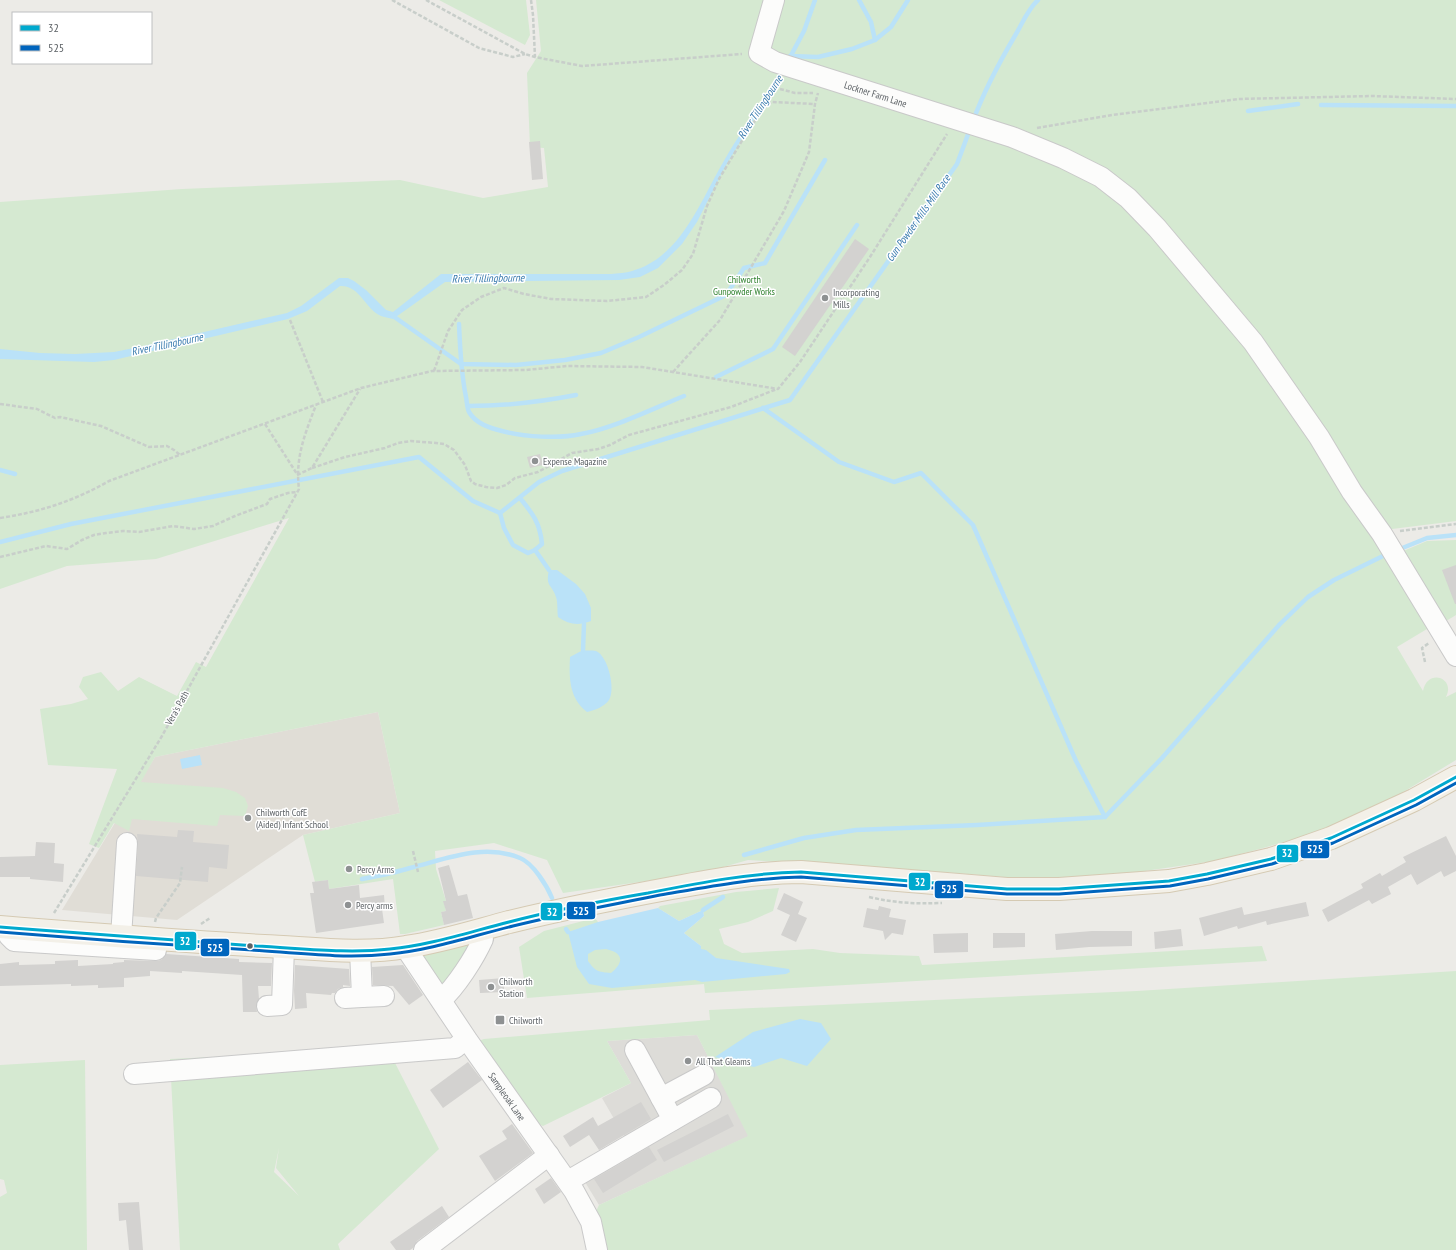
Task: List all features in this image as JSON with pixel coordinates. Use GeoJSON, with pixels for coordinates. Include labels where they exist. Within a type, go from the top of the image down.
{"type":"FeatureCollection","features":[{"type":"Feature","properties":{"kind":"main road"},"geometry":{"type":"LineString","coordinates":[[3,928],[94,940],[121,937],[156,945],[360,950],[405,947],[549,912],[612,899],[743,875],[774,872],[801,872],[1007,889],[1059,889],[1169,881],[1271,859],[1316,844],[1373,820],[1456,777]]}},
{"type":"Feature","properties":{"kind":"street"},"geometry":{"type":"LineString","coordinates":[[767,57],[774,0]]}},
{"type":"Feature","properties":{"kind":"street","name":"Lockner Farm Lane"},"geometry":{"type":"LineString","coordinates":[[767,57],[795,68],[824,85],[956,119],[1012,137],[1063,158],[1100,177],[1128,198],[1157,228],[1253,342],[1319,437],[1352,492],[1382,534],[1456,656]]}},
{"type":"Feature","properties":{"kind":"street"},"geometry":{"type":"LineString","coordinates":[[121,937],[127,843]]}},
{"type":"Feature","properties":{"kind":"street"},"geometry":{"type":"LineString","coordinates":[[441,1000],[454,986],[480,946],[483,939],[480,930]]}},
{"type":"Feature","properties":{"kind":"street"},"geometry":{"type":"LineString","coordinates":[[94,940],[156,945]]}},
{"type":"Feature","properties":{"kind":"street"},"geometry":{"type":"LineString","coordinates":[[280,1005],[284,947]]}},
{"type":"Feature","properties":{"kind":"street","name":"Sampleoak Lane"},"geometry":{"type":"LineString","coordinates":[[405,947],[466,1039],[568,1181],[591,1222],[597,1250]]}},
{"type":"Feature","properties":{"kind":"street"},"geometry":{"type":"LineString","coordinates":[[360,950],[353,997],[384,996]]}},
{"type":"Feature","properties":{"kind":"street"},"geometry":{"type":"LineString","coordinates":[[134,1074],[456,1048],[466,1039]]}},
{"type":"Feature","properties":{"kind":"street"},"geometry":{"type":"LineString","coordinates":[[635,1050],[673,1120]]}},
{"type":"Feature","properties":{"kind":"street"},"geometry":{"type":"LineString","coordinates":[[661,1098],[704,1075]]}},
{"type":"Feature","properties":{"kind":"street"},"geometry":{"type":"LineString","coordinates":[[568,1181],[711,1098]]}},
{"type":"Feature","properties":{"kind":"street"},"geometry":{"type":"LineString","coordinates":[[424,1250],[549,1155]]}},
{"type":"Feature","properties":{"kind":"path"},"geometry":{"type":"LineString","coordinates":[[392,0],[479,48],[513,57],[525,54]]}},
{"type":"Feature","properties":{"kind":"path"},"geometry":{"type":"LineString","coordinates":[[426,0],[525,54],[582,66],[767,57]]}},
{"type":"Feature","properties":{"kind":"path"},"geometry":{"type":"LineString","coordinates":[[531,0],[535,57]]}},
{"type":"Feature","properties":{"kind":"path"},"geometry":{"type":"LineString","coordinates":[[780,89],[813,93],[824,85]]}},
{"type":"Feature","properties":{"kind":"path"},"geometry":{"type":"LineString","coordinates":[[673,372],[720,320],[784,211],[809,152],[815,104],[824,85]]}},
{"type":"Feature","properties":{"kind":"path"},"geometry":{"type":"LineString","coordinates":[[1012,137],[1028,130],[1112,115],[1238,98],[1372,96],[1456,99]]}},
{"type":"Feature","properties":{"kind":"path"},"geometry":{"type":"LineString","coordinates":[[434,371],[438,355],[448,331],[462,310],[481,297],[504,288],[524,294],[585,301],[629,300],[646,297],[682,270],[693,254],[708,206],[719,179],[762,110],[771,102],[815,104]]}},
{"type":"Feature","properties":{"kind":"path"},"geometry":{"type":"LineString","coordinates":[[297,475],[312,468],[345,457],[411,441],[444,444],[454,450],[465,465],[471,481],[486,488],[497,488],[506,485],[520,476],[538,472],[572,453],[598,449],[610,445],[629,435],[732,407],[778,389],[800,362],[870,257],[956,119]]}},
{"type":"Feature","properties":{"kind":"path"},"geometry":{"type":"LineString","coordinates":[[290,320],[323,402]]}},
{"type":"Feature","properties":{"kind":"path"},"geometry":{"type":"LineString","coordinates":[[0,518],[22,515],[64,503],[86,494],[109,481],[361,388],[434,371],[526,370],[567,366],[642,367],[778,389]]}},
{"type":"Feature","properties":{"kind":"path"},"geometry":{"type":"LineString","coordinates":[[312,468],[361,388]]}},
{"type":"Feature","properties":{"kind":"path"},"geometry":{"type":"LineString","coordinates":[[0,404],[37,410],[55,418],[60,417],[101,426],[149,448],[167,446],[180,455]]}},
{"type":"Feature","properties":{"kind":"path"},"geometry":{"type":"LineString","coordinates":[[0,557],[46,546],[67,549],[94,535],[106,533],[123,531],[139,532],[173,526],[194,529],[213,526],[267,504],[270,500],[298,490],[298,457],[303,439],[317,404]]}},
{"type":"Feature","properties":{"kind":"path"},"geometry":{"type":"LineString","coordinates":[[265,424],[297,475]]}},
{"type":"Feature","properties":{"kind":"path","name":"Vera's Path"},"geometry":{"type":"LineString","coordinates":[[53,914],[162,736],[298,490]]}},
{"type":"Feature","properties":{"kind":"path"},"geometry":{"type":"LineString","coordinates":[[1382,534],[1456,524]]}},
{"type":"Feature","properties":{"kind":"path"},"geometry":{"type":"LineString","coordinates":[[413,851],[418,872]]}},
{"type":"Feature","properties":{"kind":"path"},"geometry":{"type":"LineString","coordinates":[[156,945],[156,918],[180,883],[182,867]]}},
{"type":"Feature","properties":{"kind":"shaded area","name":"Chilworth CofE (Aided) Infant School"},"geometry":{"type":"Polygon","coordinates":[[[378,712],[400,813],[303,835],[177,920],[62,910],[155,757],[378,712]]]}},
{"type":"Feature","properties":{"kind":"shaded area"},"geometry":{"type":"Polygon","coordinates":[[[697,1035],[749,1136],[599,1205],[582,1177],[631,1148],[602,1098],[631,1083],[607,1041],[697,1035]]]}},
{"type":"Feature","properties":{"kind":"green space"},"geometry":{"type":"Polygon","coordinates":[[[439,0],[526,0],[530,35],[525,45],[439,0]]]}},
{"type":"Feature","properties":{"kind":"green space","name":"Chilworth Gunpowder Works"},"geometry":{"type":"Polygon","coordinates":[[[536,0],[1456,0],[1456,521],[1384,530],[1280,369],[1190,255],[1120,182],[1055,149],[1050,157],[1097,182],[1141,218],[1154,231],[1248,345],[1313,440],[1390,557],[1432,626],[1397,647],[1423,691],[1430,679],[1440,678],[1447,684],[1448,690],[1446,697],[1456,692],[1456,760],[1400,794],[1355,816],[1308,835],[1214,861],[1124,874],[1050,881],[956,873],[748,860],[702,873],[563,893],[547,860],[494,843],[435,851],[436,869],[446,901],[444,902],[446,911],[441,912],[444,925],[400,934],[393,879],[329,889],[328,880],[315,882],[303,835],[400,813],[378,712],[155,757],[141,782],[223,788],[236,792],[245,798],[248,806],[245,816],[220,815],[217,826],[132,819],[129,831],[114,823],[99,848],[89,844],[117,769],[48,765],[40,709],[71,704],[88,699],[79,687],[83,677],[101,672],[118,691],[139,677],[177,696],[196,662],[206,667],[289,518],[156,559],[67,566],[0,589],[0,202],[182,189],[400,180],[483,198],[548,187],[544,148],[530,147],[527,73],[541,51],[536,0]]]}},
{"type":"Feature","properties":{"kind":"green space"},"geometry":{"type":"Polygon","coordinates":[[[1456,540],[1456,615],[1441,624],[1401,552],[1427,541],[1456,540]]]}},
{"type":"Feature","properties":{"kind":"green space"},"geometry":{"type":"Polygon","coordinates":[[[779,888],[773,911],[748,922],[719,929],[724,944],[742,953],[813,949],[840,953],[919,956],[922,965],[1262,946],[1267,961],[705,993],[704,984],[527,998],[519,947],[544,931],[595,918],[598,922],[701,957],[701,946],[684,933],[704,916],[703,910],[679,921],[658,908],[660,906],[736,892],[779,888]]]}},
{"type":"Feature","properties":{"kind":"green space"},"geometry":{"type":"Polygon","coordinates":[[[480,930],[446,996],[405,947],[480,930]]]}},
{"type":"Feature","properties":{"kind":"green space"},"geometry":{"type":"Polygon","coordinates":[[[1456,971],[1456,1250],[597,1250],[591,1222],[599,1205],[748,1136],[697,1035],[607,1041],[631,1083],[543,1126],[522,1117],[469,1044],[484,1039],[710,1020],[709,1010],[1137,991],[1456,971]]]}},
{"type":"Feature","properties":{"kind":"green space"},"geometry":{"type":"Polygon","coordinates":[[[298,1053],[393,1059],[439,1149],[338,1244],[340,1250],[180,1250],[170,1059],[298,1053]],[[279,1148],[274,1172],[299,1196],[276,1168],[279,1148]]]}},
{"type":"Feature","properties":{"kind":"green space"},"geometry":{"type":"Polygon","coordinates":[[[85,1060],[87,1250],[0,1250],[0,1197],[7,1193],[4,1180],[0,1179],[0,1065],[85,1060]]]}},
{"type":"Feature","properties":{"kind":"water"},"geometry":{"type":"Polygon","coordinates":[[[777,76],[783,78],[752,122],[725,167],[697,222],[682,244],[658,268],[640,277],[619,280],[445,282],[393,319],[375,313],[353,289],[340,286],[307,311],[288,319],[114,360],[94,362],[0,359],[0,349],[40,353],[75,354],[114,352],[287,313],[301,306],[339,278],[348,278],[354,281],[366,290],[386,310],[393,312],[441,274],[611,274],[632,271],[649,264],[664,253],[677,240],[698,208],[731,148],[777,76]]]}},
{"type":"Feature","properties":{"kind":"water"},"geometry":{"type":"Polygon","coordinates":[[[549,570],[557,570],[576,584],[585,594],[591,608],[591,621],[582,624],[574,624],[566,622],[558,617],[556,597],[548,583],[549,570]]]}},
{"type":"Feature","properties":{"kind":"water"},"geometry":{"type":"Polygon","coordinates":[[[583,650],[596,651],[604,659],[610,673],[612,688],[609,700],[605,705],[587,712],[573,694],[570,680],[570,657],[583,650]]]}},
{"type":"Feature","properties":{"kind":"water"},"geometry":{"type":"Polygon","coordinates":[[[200,755],[202,765],[182,769],[180,759],[200,755]]]}},
{"type":"Feature","properties":{"kind":"water"},"geometry":{"type":"Polygon","coordinates":[[[658,908],[679,921],[703,910],[704,916],[684,933],[701,946],[701,949],[706,950],[716,958],[789,969],[790,972],[786,974],[702,982],[695,980],[612,988],[589,984],[577,967],[568,932],[598,922],[658,908]],[[606,949],[595,950],[588,954],[588,961],[597,970],[611,973],[620,962],[619,955],[606,949]]]}},
{"type":"Feature","properties":{"kind":"water"},"geometry":{"type":"Polygon","coordinates":[[[800,1019],[821,1023],[831,1039],[807,1066],[781,1058],[754,1067],[715,1057],[753,1032],[800,1019]]]}},
{"type":"Feature","properties":{"kind":"building"},"geometry":{"type":"Polygon","coordinates":[[[540,141],[543,179],[532,180],[529,142],[540,141]]]}},
{"type":"Feature","properties":{"kind":"building","name":"Incorporating Mills"},"geometry":{"type":"Polygon","coordinates":[[[855,239],[869,249],[795,356],[782,347],[855,239]]]}},
{"type":"Feature","properties":{"kind":"building","name":"Expense Magazine"},"geometry":{"type":"Polygon","coordinates":[[[540,454],[543,465],[530,468],[527,457],[540,454]]]}},
{"type":"Feature","properties":{"kind":"building"},"geometry":{"type":"Polygon","coordinates":[[[1456,565],[1456,604],[1455,604],[1442,570],[1456,565]]]}},
{"type":"Feature","properties":{"kind":"building"},"geometry":{"type":"Polygon","coordinates":[[[178,830],[194,831],[193,842],[229,845],[227,869],[209,867],[208,882],[136,876],[138,844],[137,834],[177,837],[178,830]]]}},
{"type":"Feature","properties":{"kind":"building"},"geometry":{"type":"Polygon","coordinates":[[[1446,836],[1456,856],[1456,871],[1444,877],[1441,871],[1417,885],[1411,874],[1388,887],[1391,894],[1372,904],[1369,900],[1328,922],[1322,910],[1363,888],[1361,884],[1380,873],[1382,876],[1406,862],[1403,857],[1446,836]]]}},
{"type":"Feature","properties":{"kind":"building"},"geometry":{"type":"Polygon","coordinates":[[[36,842],[55,843],[54,863],[64,864],[63,882],[30,879],[30,877],[0,877],[0,857],[35,856],[36,842]]]}},
{"type":"Feature","properties":{"kind":"building"},"geometry":{"type":"Polygon","coordinates":[[[449,865],[458,896],[467,894],[473,918],[444,925],[441,912],[446,911],[443,901],[446,901],[438,868],[449,865]]]}},
{"type":"Feature","properties":{"kind":"building","name":"Percy arms"},"geometry":{"type":"Polygon","coordinates":[[[328,880],[329,889],[359,885],[360,898],[384,895],[385,908],[382,909],[384,923],[316,933],[310,893],[314,893],[312,882],[328,880]]]}},
{"type":"Feature","properties":{"kind":"building"},"geometry":{"type":"Polygon","coordinates":[[[784,893],[803,902],[798,914],[807,918],[796,942],[781,935],[790,915],[777,909],[784,893]]]}},
{"type":"Feature","properties":{"kind":"building"},"geometry":{"type":"Polygon","coordinates":[[[1306,902],[1309,916],[1267,925],[1266,921],[1238,929],[1237,926],[1204,936],[1199,918],[1242,907],[1244,915],[1306,902]]]}},
{"type":"Feature","properties":{"kind":"building"},"geometry":{"type":"Polygon","coordinates":[[[879,906],[891,909],[889,917],[906,920],[903,935],[892,933],[885,940],[883,931],[863,927],[867,908],[878,910],[879,906]]]}},
{"type":"Feature","properties":{"kind":"building"},"geometry":{"type":"Polygon","coordinates":[[[1181,929],[1183,946],[1155,949],[1154,932],[1181,929]]]}},
{"type":"Feature","properties":{"kind":"building"},"geometry":{"type":"Polygon","coordinates":[[[1092,931],[1132,931],[1132,946],[1089,947],[1056,950],[1055,934],[1092,931]]]}},
{"type":"Feature","properties":{"kind":"building"},"geometry":{"type":"Polygon","coordinates":[[[968,933],[968,952],[934,953],[933,934],[968,933]]]}},
{"type":"Feature","properties":{"kind":"building"},"geometry":{"type":"Polygon","coordinates":[[[993,933],[1025,933],[1025,947],[993,948],[993,933]]]}},
{"type":"Feature","properties":{"kind":"building"},"geometry":{"type":"Polygon","coordinates":[[[166,954],[239,959],[239,962],[272,963],[271,986],[258,986],[259,999],[256,1006],[257,1012],[243,1012],[242,975],[182,971],[182,973],[150,971],[150,976],[124,978],[124,987],[98,988],[98,985],[71,986],[71,984],[0,986],[0,964],[19,962],[19,965],[55,964],[55,961],[78,960],[78,966],[113,964],[124,962],[124,960],[156,961],[161,960],[166,954]]]}},
{"type":"Feature","properties":{"kind":"building"},"geometry":{"type":"Polygon","coordinates":[[[295,965],[349,969],[350,986],[343,985],[343,987],[331,995],[306,993],[307,1008],[295,1009],[295,965]]]}},
{"type":"Feature","properties":{"kind":"building"},"geometry":{"type":"Polygon","coordinates":[[[403,965],[423,995],[409,1005],[393,986],[373,985],[372,967],[403,965]]]}},
{"type":"Feature","properties":{"kind":"building","name":"Chilworth Station"},"geometry":{"type":"Polygon","coordinates":[[[504,978],[504,992],[480,993],[479,980],[504,978]]]}},
{"type":"Feature","properties":{"kind":"building"},"geometry":{"type":"Polygon","coordinates":[[[468,1062],[482,1080],[443,1108],[430,1090],[468,1062]]]}},
{"type":"Feature","properties":{"kind":"building"},"geometry":{"type":"Polygon","coordinates":[[[641,1102],[651,1119],[599,1150],[589,1135],[570,1147],[563,1136],[593,1117],[598,1126],[641,1102]]]}},
{"type":"Feature","properties":{"kind":"building"},"geometry":{"type":"Polygon","coordinates":[[[728,1114],[734,1126],[664,1162],[657,1150],[728,1114]]]}},
{"type":"Feature","properties":{"kind":"building"},"geometry":{"type":"Polygon","coordinates":[[[512,1124],[533,1153],[495,1181],[479,1156],[507,1139],[502,1131],[512,1124]]]}},
{"type":"Feature","properties":{"kind":"building"},"geometry":{"type":"Polygon","coordinates":[[[649,1147],[657,1160],[603,1193],[594,1179],[649,1147]]]}},
{"type":"Feature","properties":{"kind":"building"},"geometry":{"type":"Polygon","coordinates":[[[551,1178],[561,1192],[544,1204],[535,1189],[551,1178]]]}},
{"type":"Feature","properties":{"kind":"building"},"geometry":{"type":"Polygon","coordinates":[[[139,1202],[143,1250],[129,1250],[126,1220],[119,1221],[118,1203],[139,1202]]]}},
{"type":"Feature","properties":{"kind":"building"},"geometry":{"type":"Polygon","coordinates":[[[442,1206],[449,1217],[417,1241],[410,1250],[396,1250],[390,1242],[442,1206]]]}},
{"type":"Feature","properties":{"kind":"waterway","name":"River Tillingbourne"},"geometry":{"type":"LineString","coordinates":[[788,61],[804,31],[815,0]]}},
{"type":"Feature","properties":{"kind":"waterway"},"geometry":{"type":"LineString","coordinates":[[859,0],[871,22],[875,40]]}},
{"type":"Feature","properties":{"kind":"waterway"},"geometry":{"type":"LineString","coordinates":[[790,56],[818,57],[852,49],[875,40],[891,27],[908,0]]}},
{"type":"Feature","properties":{"kind":"waterway","name":"Gun Powder Mills Mill Race"},"geometry":{"type":"LineString","coordinates":[[973,121],[998,65],[1028,12],[1038,0]]}},
{"type":"Feature","properties":{"kind":"waterway"},"geometry":{"type":"LineString","coordinates":[[1248,111],[1298,104]]}},
{"type":"Feature","properties":{"kind":"waterway"},"geometry":{"type":"LineString","coordinates":[[1321,105],[1456,106]]}},
{"type":"Feature","properties":{"kind":"waterway","name":"River Tillingbourne"},"geometry":{"type":"LineString","coordinates":[[0,542],[71,524],[419,457],[473,501],[500,513],[539,482],[562,471],[790,400],[957,164],[970,129]]}},
{"type":"Feature","properties":{"kind":"waterway"},"geometry":{"type":"LineString","coordinates":[[393,316],[461,364],[516,365],[565,360],[601,353],[639,337],[726,295],[744,268],[765,263],[825,160]]}},
{"type":"Feature","properties":{"kind":"waterway"},"geometry":{"type":"LineString","coordinates":[[716,377],[773,349],[857,225]]}},
{"type":"Feature","properties":{"kind":"waterway"},"geometry":{"type":"LineString","coordinates":[[459,324],[460,352],[468,410],[475,420],[493,428],[531,436],[572,436],[620,423],[684,396]]}},
{"type":"Feature","properties":{"kind":"waterway"},"geometry":{"type":"LineString","coordinates":[[468,406],[522,403],[576,395]]}},
{"type":"Feature","properties":{"kind":"waterway"},"geometry":{"type":"LineString","coordinates":[[763,408],[839,462],[894,482],[921,473],[973,525],[1076,761],[1105,817]]}},
{"type":"Feature","properties":{"kind":"waterway"},"geometry":{"type":"LineString","coordinates":[[0,470],[15,474]]}},
{"type":"Feature","properties":{"kind":"waterway"},"geometry":{"type":"LineString","coordinates":[[520,498],[532,514],[540,530],[542,544],[535,550]]}},
{"type":"Feature","properties":{"kind":"waterway"},"geometry":{"type":"LineString","coordinates":[[500,513],[504,528],[513,545],[528,553],[535,550],[549,570]]}},
{"type":"Feature","properties":{"kind":"waterway"},"geometry":{"type":"LineString","coordinates":[[1400,549],[1427,538],[1456,535]]}},
{"type":"Feature","properties":{"kind":"waterway"},"geometry":{"type":"LineString","coordinates":[[744,855],[804,838],[856,830],[977,825],[1105,817],[1162,758],[1280,624],[1308,597],[1334,580],[1383,556]]}},
{"type":"Feature","properties":{"kind":"waterway"},"geometry":{"type":"LineString","coordinates":[[583,650],[584,624]]}},
{"type":"Feature","properties":{"kind":"waterway"},"geometry":{"type":"LineString","coordinates":[[362,879],[392,873],[465,854],[493,852],[506,854],[525,861],[539,875],[552,898]]}},
{"type":"Feature","properties":{"kind":"waterway"},"geometry":{"type":"LineString","coordinates":[[703,910],[723,897]]}},
{"type":"Feature","properties":{"kind":"transit line","name":"32"},"geometry":{"type":"LineString","coordinates":[[0,927],[306,949],[357,951],[405,947],[595,903],[705,882],[762,874],[801,872],[1007,889],[1059,889],[1169,881],[1271,859],[1331,838],[1414,800],[1456,777]]}},
{"type":"Feature","properties":{"kind":"transit line","name":"525"},"geometry":{"type":"LineString","coordinates":[[0,932],[126,942],[355,956],[406,952],[531,922],[660,895],[730,883],[765,879],[801,877],[1007,894],[1059,894],[1170,886],[1272,864],[1333,843],[1416,805],[1456,783]]}},
{"type":"Feature","properties":{"kind":"place","name":"Incorporating Mills"},"geometry":{"type":"Point","coordinates":[825,298]}},
{"type":"Feature","properties":{"kind":"place","name":"Expense Magazine"},"geometry":{"type":"Point","coordinates":[535,461]}},
{"type":"Feature","properties":{"kind":"place","name":"Chilworth CofE (Aided) Infant School"},"geometry":{"type":"Point","coordinates":[248,818]}},
{"type":"Feature","properties":{"kind":"place","name":"Percy Arms"},"geometry":{"type":"Point","coordinates":[349,869]}},
{"type":"Feature","properties":{"kind":"place","name":"Percy arms"},"geometry":{"type":"Point","coordinates":[348,905]}},
{"type":"Feature","properties":{"kind":"place","name":"Chilworth Station"},"geometry":{"type":"Point","coordinates":[491,987]}},
{"type":"Feature","properties":{"kind":"place","name":"Chilworth"},"geometry":{"type":"Point","coordinates":[500,1020]}},
{"type":"Feature","properties":{"kind":"place","name":"All That Gleams"},"geometry":{"type":"Point","coordinates":[688,1061]}}]}
